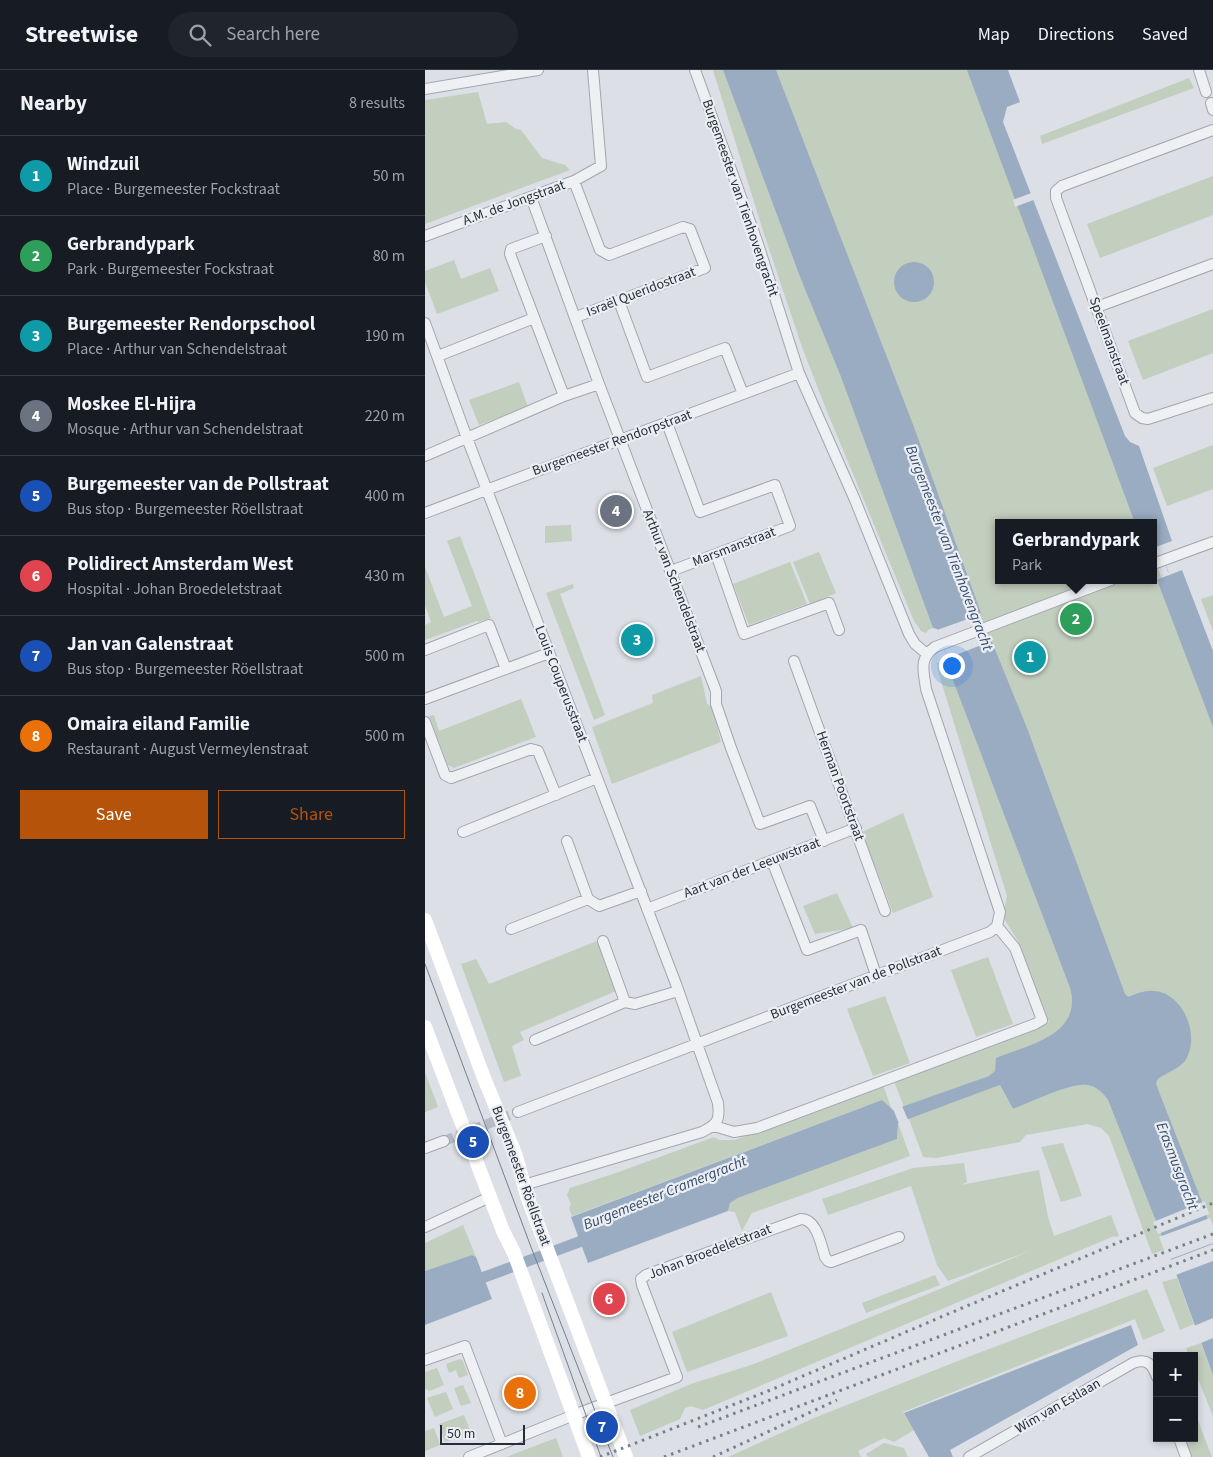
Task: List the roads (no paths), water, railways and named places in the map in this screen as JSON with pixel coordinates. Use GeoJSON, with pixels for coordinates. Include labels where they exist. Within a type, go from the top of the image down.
{"type":"FeatureCollection","features":[{"type":"Feature","properties":{"kind":"main road","name":"Burgemeester Röellstraat"},"geometry":{"type":"LineString","coordinates":[[425,920],[484,1078],[517,1156],[524,1184],[544,1242],[626,1457]]}},
{"type":"Feature","properties":{"kind":"main road"},"geometry":{"type":"LineString","coordinates":[[425,1027],[503,1231],[514,1253],[589,1456]]}},
{"type":"Feature","properties":{"kind":"street"},"geometry":{"type":"LineString","coordinates":[[425,89],[538,70]]}},
{"type":"Feature","properties":{"kind":"street","name":"A.M. de Jongstraat"},"geometry":{"type":"LineString","coordinates":[[425,236],[574,181],[601,166],[593,70]]}},
{"type":"Feature","properties":{"kind":"street","name":"Burgemeester van Tienhovengracht"},"geometry":{"type":"LineString","coordinates":[[695,70],[758,244],[799,373],[855,500],[909,634],[915,644],[927,654]]}},
{"type":"Feature","properties":{"kind":"street"},"geometry":{"type":"LineString","coordinates":[[1199,70],[1207,92]]}},
{"type":"Feature","properties":{"kind":"street","name":"Speelmanstraat"},"geometry":{"type":"LineString","coordinates":[[1213,130],[1061,186],[1056,191],[1056,198],[1135,413],[1142,418],[1148,419],[1213,398]]}},
{"type":"Feature","properties":{"kind":"street","name":"Israël Queridostraat"},"geometry":{"type":"LineString","coordinates":[[574,181],[600,250],[609,255],[683,227],[690,229],[705,268],[575,317]]}},
{"type":"Feature","properties":{"kind":"street","name":"Arthur van Schendelstraat"},"geometry":{"type":"LineString","coordinates":[[531,196],[599,384],[716,691],[716,704],[760,824],[810,806],[823,841]]}},
{"type":"Feature","properties":{"kind":"street"},"geometry":{"type":"LineString","coordinates":[[546,236],[511,249],[510,254],[564,396]]}},
{"type":"Feature","properties":{"kind":"street"},"geometry":{"type":"LineString","coordinates":[[1097,307],[1213,264]]}},
{"type":"Feature","properties":{"kind":"street"},"geometry":{"type":"LineString","coordinates":[[619,301],[647,377],[725,348],[743,394]]}},
{"type":"Feature","properties":{"kind":"street"},"geometry":{"type":"LineString","coordinates":[[437,356],[534,318]]}},
{"type":"Feature","properties":{"kind":"street","name":"Louis Couperusstraat"},"geometry":{"type":"LineString","coordinates":[[425,323],[467,438],[641,891],[697,1045]]}},
{"type":"Feature","properties":{"kind":"street","name":"Burgemeester Rendorpstraat"},"geometry":{"type":"LineString","coordinates":[[425,513],[799,373]]}},
{"type":"Feature","properties":{"kind":"street"},"geometry":{"type":"LineString","coordinates":[[425,456],[564,396],[599,384]]}},
{"type":"Feature","properties":{"kind":"street","name":"Marsmanstraat"},"geometry":{"type":"LineString","coordinates":[[667,423],[700,512],[775,485],[790,526],[671,571]]}},
{"type":"Feature","properties":{"kind":"street"},"geometry":{"type":"LineString","coordinates":[[1159,563],[1213,542]]}},
{"type":"Feature","properties":{"kind":"street"},"geometry":{"type":"LineString","coordinates":[[716,554],[744,634],[829,603],[839,630]]}},
{"type":"Feature","properties":{"kind":"street"},"geometry":{"type":"LineString","coordinates":[[714,1126],[734,1132],[757,1128],[1042,1020],[1015,948],[997,926],[999,912],[926,689],[923,666],[927,654],[935,647],[1100,584]]}},
{"type":"Feature","properties":{"kind":"street"},"geometry":{"type":"LineString","coordinates":[[425,650],[489,625],[506,669]]}},
{"type":"Feature","properties":{"kind":"street"},"geometry":{"type":"LineString","coordinates":[[425,699],[549,652]]}},
{"type":"Feature","properties":{"kind":"street","name":"Herman Poortstraat"},"geometry":{"type":"LineString","coordinates":[[794,662],[885,911]]}},
{"type":"Feature","properties":{"kind":"street"},"geometry":{"type":"LineString","coordinates":[[425,722],[445,775],[451,778],[531,749],[538,752],[556,795]]}},
{"type":"Feature","properties":{"kind":"street"},"geometry":{"type":"LineString","coordinates":[[463,832],[597,778]]}},
{"type":"Feature","properties":{"kind":"street","name":"Aart van der Leeuwstraat"},"geometry":{"type":"LineString","coordinates":[[647,909],[856,828]]}},
{"type":"Feature","properties":{"kind":"street"},"geometry":{"type":"LineString","coordinates":[[567,841],[588,899],[599,906],[641,891]]}},
{"type":"Feature","properties":{"kind":"street"},"geometry":{"type":"LineString","coordinates":[[772,860],[807,950],[861,930],[876,975]]}},
{"type":"Feature","properties":{"kind":"street"},"geometry":{"type":"LineString","coordinates":[[511,929],[588,899]]}},
{"type":"Feature","properties":{"kind":"street","name":"Burgemeester van de Pollstraat"},"geometry":{"type":"LineString","coordinates":[[518,1112],[990,932],[997,926]]}},
{"type":"Feature","properties":{"kind":"street"},"geometry":{"type":"LineString","coordinates":[[603,941],[625,1002]]}},
{"type":"Feature","properties":{"kind":"street"},"geometry":{"type":"LineString","coordinates":[[535,1040],[625,1002],[635,1004],[678,991]]}},
{"type":"Feature","properties":{"kind":"street"},"geometry":{"type":"LineString","coordinates":[[524,1184],[702,1132],[714,1126],[719,1116],[717,1103],[697,1045]]}},
{"type":"Feature","properties":{"kind":"street"},"geometry":{"type":"LineString","coordinates":[[425,1148],[445,1141]]}},
{"type":"Feature","properties":{"kind":"street"},"geometry":{"type":"LineString","coordinates":[[425,1228],[490,1197]]}},
{"type":"Feature","properties":{"kind":"street","name":"Johan Broedeletstraat"},"geometry":{"type":"LineString","coordinates":[[606,1404],[677,1378],[642,1285],[641,1279],[646,1276],[801,1219],[805,1219],[812,1224],[825,1257],[831,1262],[899,1237]]}},
{"type":"Feature","properties":{"kind":"street"},"geometry":{"type":"LineString","coordinates":[[425,1360],[465,1346],[502,1444]]}},
{"type":"Feature","properties":{"kind":"street","name":"Wim van Estlaan"},"geometry":{"type":"LineString","coordinates":[[974,1456],[1133,1363],[1149,1362],[1153,1367]]}},
{"type":"Feature","properties":{"kind":"street"},"geometry":{"type":"LineString","coordinates":[[469,1457],[606,1404]]}},
{"type":"Feature","properties":{"kind":"street"},"geometry":{"type":"LineString","coordinates":[[1181,1442],[1187,1457]]}},
{"type":"Feature","properties":{"kind":"water","name":"Erasmusgracht"},"geometry":{"type":"Polygon","coordinates":[[[723,70],[776,70],[914,427],[981,613],[978,615],[988,642],[992,642],[1027,728],[1125,994],[1128,997],[1147,991],[1154,991],[1165,994],[1174,999],[1187,1018],[1191,1040],[1185,1061],[1159,1078],[1156,1084],[1213,1234],[1213,1375],[1167,1249],[1108,1100],[1099,1090],[1087,1085],[1060,1090],[1013,1109],[1000,1085],[898,1123],[897,1139],[738,1198],[730,1203],[728,1211],[588,1263],[571,1217],[882,1100],[893,1110],[989,1076],[995,1071],[996,1058],[1037,1043],[1061,1027],[1068,1017],[1072,1004],[1070,988],[946,662],[948,659],[937,629],[933,628],[841,377],[800,277],[723,70]]]}},
{"type":"Feature","properties":{"kind":"water"},"geometry":{"type":"Polygon","coordinates":[[[967,70],[1008,70],[1020,102],[1007,107],[1003,122],[1125,436],[1130,442],[1139,446],[1172,541],[1161,545],[1159,548],[1169,573],[1172,574],[1182,570],[1213,651],[1213,727],[1157,580],[1163,575],[1157,559],[1157,519],[1134,519],[967,70]]]}},
{"type":"Feature","properties":{"kind":"water"},"geometry":{"type":"Polygon","coordinates":[[[918,262],[925,265],[931,271],[934,282],[933,290],[925,299],[918,302],[910,302],[903,299],[895,290],[894,278],[897,271],[906,263],[918,262]]]}},
{"type":"Feature","properties":{"kind":"water"},"geometry":{"type":"Polygon","coordinates":[[[472,1255],[476,1257],[492,1299],[425,1325],[425,1271],[472,1255]]]}},
{"type":"Feature","properties":{"kind":"water"},"geometry":{"type":"Polygon","coordinates":[[[1131,1325],[1138,1345],[950,1450],[953,1457],[929,1457],[904,1413],[1131,1325]]]}},
{"type":"Feature","properties":{"kind":"waterway","name":"Burgemeester Cramergracht"},"geometry":{"type":"LineString","coordinates":[[471,1282],[595,1236]]}},
{"type":"Feature","properties":{"kind":"tunnel"},"geometry":{"type":"LineString","coordinates":[[444,1141],[518,1112]]}},
{"type":"Feature","properties":{"kind":"tram line"},"geometry":{"type":"LineString","coordinates":[[425,964],[531,1247],[613,1457]]}},
{"type":"Feature","properties":{"kind":"tram line"},"geometry":{"type":"LineString","coordinates":[[542,1293],[601,1457]]}},
{"type":"Feature","properties":{"kind":"railway"},"geometry":{"type":"LineString","coordinates":[[600,1457],[768,1391],[1213,1203]]}},
{"type":"Feature","properties":{"kind":"railway"},"geometry":{"type":"LineString","coordinates":[[698,1427],[1213,1234]]}},
{"type":"Feature","properties":{"kind":"railway"},"geometry":{"type":"LineString","coordinates":[[664,1457],[1213,1250]]}},
{"type":"Feature","properties":{"kind":"railway"},"geometry":{"type":"LineString","coordinates":[[713,1457],[837,1400]]}},
{"type":"Feature","properties":{"kind":"place","name":"Moskee El-Hijra"},"geometry":{"type":"Point","coordinates":[616,511]}},
{"type":"Feature","properties":{"kind":"place","name":"Gerbrandypark"},"geometry":{"type":"Point","coordinates":[1076,619]}},
{"type":"Feature","properties":{"kind":"place","name":"Burgemeester Rendorpschool"},"geometry":{"type":"Point","coordinates":[637,640]}},
{"type":"Feature","properties":{"kind":"place","name":"Windzuil"},"geometry":{"type":"Point","coordinates":[1030,657]}},
{"type":"Feature","properties":{"kind":"place","name":"Burgemeester van de Pollstraat"},"geometry":{"type":"Point","coordinates":[473,1142]}},
{"type":"Feature","properties":{"kind":"place","name":"Polidirect Amsterdam West"},"geometry":{"type":"Point","coordinates":[609,1299]}},
{"type":"Feature","properties":{"kind":"place","name":"Omaira eiland Familie"},"geometry":{"type":"Point","coordinates":[520,1393]}},
{"type":"Feature","properties":{"kind":"place","name":"Jan van Galenstraat"},"geometry":{"type":"Point","coordinates":[602,1427]}}]}
